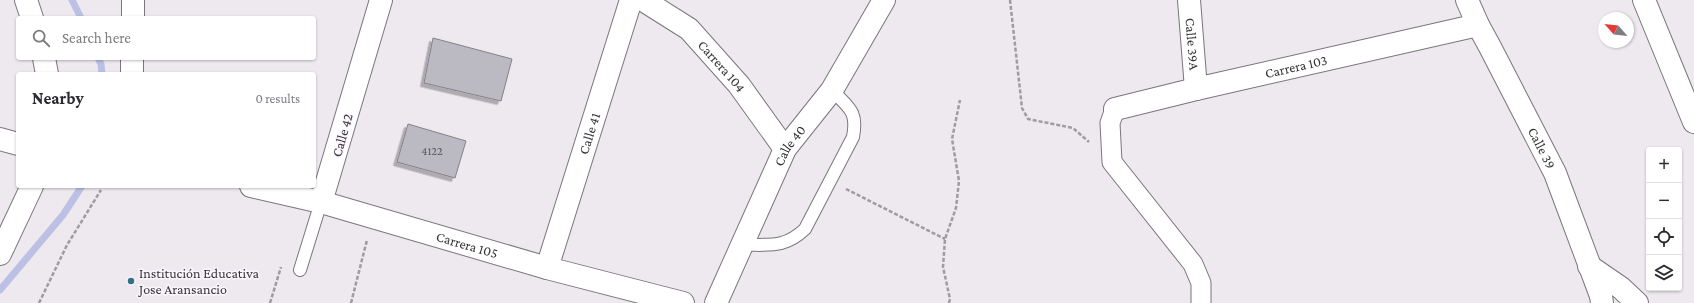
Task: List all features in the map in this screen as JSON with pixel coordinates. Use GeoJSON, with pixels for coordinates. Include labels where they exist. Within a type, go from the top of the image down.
{"type":"FeatureCollection","features":[{"type":"Feature","properties":{"kind":"street"},"geometry":{"type":"LineString","coordinates":[[26,0],[31,16]]}},
{"type":"Feature","properties":{"kind":"street"},"geometry":{"type":"LineString","coordinates":[[133,0],[133,16]]}},
{"type":"Feature","properties":{"kind":"street","name":"Calle 42"},"geometry":{"type":"LineString","coordinates":[[321,202],[381,0]]}},
{"type":"Feature","properties":{"kind":"street","name":"Calle 41"},"geometry":{"type":"LineString","coordinates":[[547,268],[631,0]]}},
{"type":"Feature","properties":{"kind":"street","name":"Carrera 104"},"geometry":{"type":"LineString","coordinates":[[643,0],[689,29],[739,85],[784,149]]}},
{"type":"Feature","properties":{"kind":"street","name":"Calle 40"},"geometry":{"type":"LineString","coordinates":[[716,303],[784,149],[832,90],[884,0]]}},
{"type":"Feature","properties":{"kind":"street","name":"Calle 39A"},"geometry":{"type":"LineString","coordinates":[[1189,0],[1196,89]]}},
{"type":"Feature","properties":{"kind":"street","name":"Calle 39"},"geometry":{"type":"LineString","coordinates":[[1467,0],[1478,25],[1555,173],[1601,296],[1602,303]]}},
{"type":"Feature","properties":{"kind":"street"},"geometry":{"type":"LineString","coordinates":[[1644,0],[1694,122]]}},
{"type":"Feature","properties":{"kind":"street","name":"Carrera 103"},"geometry":{"type":"LineString","coordinates":[[1115,109],[1196,89],[1478,25]]}},
{"type":"Feature","properties":{"kind":"street"},"geometry":{"type":"LineString","coordinates":[[44,60],[47,72]]}},
{"type":"Feature","properties":{"kind":"street"},"geometry":{"type":"LineString","coordinates":[[132,60],[132,72]]}},
{"type":"Feature","properties":{"kind":"street"},"geometry":{"type":"LineString","coordinates":[[1115,109],[1110,123],[1112,162],[1193,264],[1201,283],[1201,303]]}},
{"type":"Feature","properties":{"kind":"street"},"geometry":{"type":"LineString","coordinates":[[0,138],[16,143]]}},
{"type":"Feature","properties":{"kind":"street"},"geometry":{"type":"LineString","coordinates":[[0,254],[31,188]]}},
{"type":"Feature","properties":{"kind":"street","name":"Carrera 105"},"geometry":{"type":"LineString","coordinates":[[260,188],[321,202],[547,268],[683,303]]}},
{"type":"Feature","properties":{"kind":"street"},"geometry":{"type":"LineString","coordinates":[[1589,266],[1621,288],[1637,303]]}},
{"type":"Feature","properties":{"kind":"lane"},"geometry":{"type":"LineString","coordinates":[[742,245],[782,244],[795,239],[805,229],[853,137],[855,123],[851,110],[832,90]]}},
{"type":"Feature","properties":{"kind":"lane","name":"Calle 42"},"geometry":{"type":"LineString","coordinates":[[300,270],[321,202]]}},
{"type":"Feature","properties":{"kind":"path"},"geometry":{"type":"LineString","coordinates":[[1010,0],[1022,108],[1028,119],[1073,128],[1112,162]]}},
{"type":"Feature","properties":{"kind":"path"},"geometry":{"type":"LineString","coordinates":[[948,303],[950,299],[943,268],[945,239],[956,208],[958,181],[952,139],[960,100]]}},
{"type":"Feature","properties":{"kind":"path"},"geometry":{"type":"LineString","coordinates":[[830,181],[945,239]]}},
{"type":"Feature","properties":{"kind":"path"},"geometry":{"type":"LineString","coordinates":[[40,303],[67,245],[101,190]]}},
{"type":"Feature","properties":{"kind":"path"},"geometry":{"type":"LineString","coordinates":[[351,303],[373,217]]}},
{"type":"Feature","properties":{"kind":"building"},"geometry":{"type":"Polygon","coordinates":[[[433,38],[512,59],[501,101],[424,83],[433,38]]]}},
{"type":"Feature","properties":{"kind":"building"},"geometry":{"type":"Polygon","coordinates":[[[408,124],[466,141],[455,178],[397,162],[408,124]]]}},
{"type":"Feature","properties":{"kind":"waterway"},"geometry":{"type":"LineString","coordinates":[[72,0],[80,16]]}},
{"type":"Feature","properties":{"kind":"waterway"},"geometry":{"type":"LineString","coordinates":[[99,60],[102,72]]}},
{"type":"Feature","properties":{"kind":"waterway"},"geometry":{"type":"LineString","coordinates":[[0,290],[63,215],[81,188]]}},
{"type":"Feature","properties":{"kind":"place","name":"Institución Educativa Jose Aransancio"},"geometry":{"type":"Point","coordinates":[131,281]}}]}
